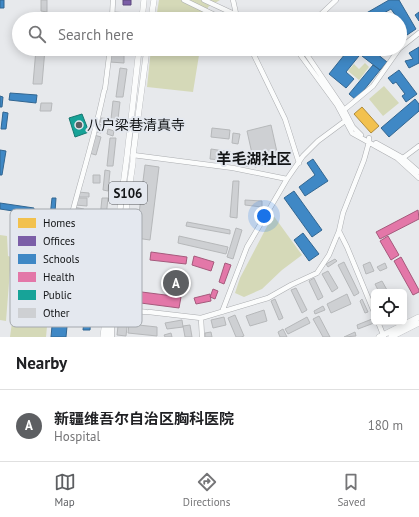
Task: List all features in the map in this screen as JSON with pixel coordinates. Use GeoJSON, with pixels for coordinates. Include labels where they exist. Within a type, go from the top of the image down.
{"type":"FeatureCollection","features":[{"type":"Feature","properties":{"kind":"highway"},"geometry":{"type":"LineString","coordinates":[[111,327],[111,337]]}},
{"type":"Feature","properties":{"kind":"main road"},"geometry":{"type":"LineString","coordinates":[[143,12],[144,0]]}},
{"type":"Feature","properties":{"kind":"main road"},"geometry":{"type":"LineString","coordinates":[[152,12],[154,0]]}},
{"type":"Feature","properties":{"kind":"main road","name":"S106"},"geometry":{"type":"LineString","coordinates":[[120,209],[138,56]]}},
{"type":"Feature","properties":{"kind":"main road","name":"S106"},"geometry":{"type":"LineString","coordinates":[[126,209],[146,56]]}},
{"type":"Feature","properties":{"kind":"main road"},"geometry":{"type":"LineString","coordinates":[[382,336],[419,317]]}},
{"type":"Feature","properties":{"kind":"main road"},"geometry":{"type":"LineString","coordinates":[[391,337],[419,323]]}},
{"type":"Feature","properties":{"kind":"main road","name":"S106"},"geometry":{"type":"LineString","coordinates":[[103,337],[104,327]]}},
{"type":"Feature","properties":{"kind":"main road","name":"S106"},"geometry":{"type":"LineString","coordinates":[[107,337],[109,327]]}},
{"type":"Feature","properties":{"kind":"street"},"geometry":{"type":"LineString","coordinates":[[112,12],[113,0]]}},
{"type":"Feature","properties":{"kind":"street"},"geometry":{"type":"LineString","coordinates":[[184,0],[209,12]]}},
{"type":"Feature","properties":{"kind":"street"},"geometry":{"type":"LineString","coordinates":[[204,0],[226,12]]}},
{"type":"Feature","properties":{"kind":"street"},"geometry":{"type":"LineString","coordinates":[[233,0],[236,12]]}},
{"type":"Feature","properties":{"kind":"street"},"geometry":{"type":"LineString","coordinates":[[323,12],[336,0]]}},
{"type":"Feature","properties":{"kind":"street"},"geometry":{"type":"LineString","coordinates":[[407,42],[419,33]]}},
{"type":"Feature","properties":{"kind":"street"},"geometry":{"type":"LineString","coordinates":[[73,209],[99,116],[105,90],[109,56]]}},
{"type":"Feature","properties":{"kind":"street"},"geometry":{"type":"LineString","coordinates":[[254,56],[285,119],[299,163]]}},
{"type":"Feature","properties":{"kind":"street"},"geometry":{"type":"LineString","coordinates":[[301,56],[337,105],[352,133],[403,158],[419,172]]}},
{"type":"Feature","properties":{"kind":"street"},"geometry":{"type":"LineString","coordinates":[[307,56],[344,110],[353,128],[364,137],[397,158],[419,178]]}},
{"type":"Feature","properties":{"kind":"street"},"geometry":{"type":"LineString","coordinates":[[344,110],[373,86],[394,56]]}},
{"type":"Feature","properties":{"kind":"street"},"geometry":{"type":"LineString","coordinates":[[222,312],[247,247],[287,179],[318,141],[346,121]]}},
{"type":"Feature","properties":{"kind":"street"},"geometry":{"type":"LineString","coordinates":[[142,311],[201,318],[268,298],[317,273],[329,255],[339,231],[343,214],[364,160],[369,140]]}},
{"type":"Feature","properties":{"kind":"street"},"geometry":{"type":"LineString","coordinates":[[403,158],[419,146]]}},
{"type":"Feature","properties":{"kind":"street"},"geometry":{"type":"LineString","coordinates":[[133,155],[234,168],[287,179]]}},
{"type":"Feature","properties":{"kind":"street"},"geometry":{"type":"LineString","coordinates":[[339,231],[371,305]]}},
{"type":"Feature","properties":{"kind":"street"},"geometry":{"type":"LineString","coordinates":[[201,318],[202,337]]}},
{"type":"Feature","properties":{"kind":"street"},"geometry":{"type":"LineString","coordinates":[[379,325],[382,336]]}},
{"type":"Feature","properties":{"kind":"green space"},"geometry":{"type":"Polygon","coordinates":[[[159,0],[220,0],[208,7],[207,12],[157,12],[159,0]]]}},
{"type":"Feature","properties":{"kind":"green space"},"geometry":{"type":"Polygon","coordinates":[[[150,56],[199,56],[193,92],[147,87],[150,56]]]}},
{"type":"Feature","properties":{"kind":"green space"},"geometry":{"type":"Polygon","coordinates":[[[365,63],[369,67],[359,80],[348,71],[354,64],[359,69],[365,63]]]}},
{"type":"Feature","properties":{"kind":"green space"},"geometry":{"type":"Polygon","coordinates":[[[384,86],[399,103],[383,116],[369,99],[384,86]]]}},
{"type":"Feature","properties":{"kind":"green space"},"geometry":{"type":"Polygon","coordinates":[[[273,215],[302,255],[282,270],[262,289],[244,297],[235,293],[240,278],[273,215]]]}},
{"type":"Feature","properties":{"kind":"green space"},"geometry":{"type":"Polygon","coordinates":[[[0,235],[7,236],[10,270],[6,321],[0,320],[0,235]]]}},
{"type":"Feature","properties":{"kind":"green space"},"geometry":{"type":"Polygon","coordinates":[[[11,327],[47,327],[46,337],[10,337],[11,327]]]}},
{"type":"Feature","properties":{"kind":"building: Homes"},"geometry":{"type":"Polygon","coordinates":[[[362,107],[379,126],[371,133],[354,114],[362,107]]]}},
{"type":"Feature","properties":{"kind":"building: Offices"},"geometry":{"type":"Polygon","coordinates":[[[123,0],[131,0],[131,5],[123,5],[123,0]]]}},
{"type":"Feature","properties":{"kind":"building: Schools"},"geometry":{"type":"Polygon","coordinates":[[[0,0],[4,0],[4,8],[0,8],[0,0]]]}},
{"type":"Feature","properties":{"kind":"building: Schools"},"geometry":{"type":"Polygon","coordinates":[[[389,0],[399,0],[406,12],[393,12],[391,9],[386,12],[368,12],[389,0]]]}},
{"type":"Feature","properties":{"kind":"building: Schools"},"geometry":{"type":"Polygon","coordinates":[[[419,12],[419,21],[415,15],[419,12]]]}},
{"type":"Feature","properties":{"kind":"building: Schools"},"geometry":{"type":"Polygon","coordinates":[[[407,14],[416,29],[407,35],[407,14]]]}},
{"type":"Feature","properties":{"kind":"building: Schools"},"geometry":{"type":"Polygon","coordinates":[[[419,47],[419,63],[409,68],[405,61],[413,59],[409,53],[419,47]]]}},
{"type":"Feature","properties":{"kind":"building: Schools"},"geometry":{"type":"Polygon","coordinates":[[[343,56],[359,56],[346,72],[354,79],[346,88],[329,74],[343,56]]]}},
{"type":"Feature","properties":{"kind":"building: Schools"},"geometry":{"type":"Polygon","coordinates":[[[362,56],[380,56],[387,62],[380,70],[362,56]]]}},
{"type":"Feature","properties":{"kind":"building: Schools"},"geometry":{"type":"Polygon","coordinates":[[[373,65],[380,70],[356,100],[349,94],[373,65]]]}},
{"type":"Feature","properties":{"kind":"building: Schools"},"geometry":{"type":"Polygon","coordinates":[[[399,70],[417,94],[406,102],[402,96],[405,94],[396,82],[393,84],[388,78],[399,70]]]}},
{"type":"Feature","properties":{"kind":"building: Schools"},"geometry":{"type":"Polygon","coordinates":[[[10,93],[37,95],[36,103],[9,100],[10,93]]]}},
{"type":"Feature","properties":{"kind":"building: Schools"},"geometry":{"type":"Polygon","coordinates":[[[0,96],[3,97],[2,107],[0,107],[0,96]]]}},
{"type":"Feature","properties":{"kind":"building: Schools"},"geometry":{"type":"Polygon","coordinates":[[[415,99],[419,104],[419,111],[389,137],[381,128],[415,99]]]}},
{"type":"Feature","properties":{"kind":"building: Schools"},"geometry":{"type":"Polygon","coordinates":[[[3,112],[8,113],[6,129],[1,129],[3,112]]]}},
{"type":"Feature","properties":{"kind":"building: Schools"},"geometry":{"type":"Polygon","coordinates":[[[0,150],[6,151],[2,175],[0,175],[0,150]]]}},
{"type":"Feature","properties":{"kind":"building: Schools"},"geometry":{"type":"Polygon","coordinates":[[[313,159],[328,181],[305,196],[299,187],[315,175],[307,163],[313,159]]]}},
{"type":"Feature","properties":{"kind":"building: Schools"},"geometry":{"type":"Polygon","coordinates":[[[294,191],[322,230],[312,237],[284,198],[294,191]]]}},
{"type":"Feature","properties":{"kind":"building: Schools"},"geometry":{"type":"Polygon","coordinates":[[[52,198],[56,198],[55,209],[51,209],[52,198]]]}},
{"type":"Feature","properties":{"kind":"building: Schools"},"geometry":{"type":"Polygon","coordinates":[[[0,203],[34,208],[10,209],[10,211],[0,209],[0,203]]]}},
{"type":"Feature","properties":{"kind":"building: Schools"},"geometry":{"type":"Polygon","coordinates":[[[303,233],[319,254],[309,261],[294,240],[303,233]]]}},
{"type":"Feature","properties":{"kind":"building: Schools"},"geometry":{"type":"Polygon","coordinates":[[[52,327],[67,327],[66,337],[51,337],[52,327]]]}},
{"type":"Feature","properties":{"kind":"building: Schools"},"geometry":{"type":"Polygon","coordinates":[[[83,327],[90,327],[90,330],[83,330],[83,327]]]}},
{"type":"Feature","properties":{"kind":"building: Health"},"geometry":{"type":"Polygon","coordinates":[[[418,210],[419,219],[380,239],[376,232],[418,210]]]}},
{"type":"Feature","properties":{"kind":"building: Health"},"geometry":{"type":"Polygon","coordinates":[[[388,236],[399,255],[391,260],[380,241],[388,236]]]}},
{"type":"Feature","properties":{"kind":"building: Health"},"geometry":{"type":"Polygon","coordinates":[[[151,252],[187,257],[186,264],[150,260],[151,252]]]}},
{"type":"Feature","properties":{"kind":"building: Health"},"geometry":{"type":"Polygon","coordinates":[[[194,256],[214,262],[211,271],[192,265],[194,256]]]}},
{"type":"Feature","properties":{"kind":"building: Health"},"geometry":{"type":"Polygon","coordinates":[[[401,257],[419,290],[419,292],[413,295],[394,261],[401,257]]]}},
{"type":"Feature","properties":{"kind":"building: Health"},"geometry":{"type":"Polygon","coordinates":[[[225,263],[231,265],[224,284],[219,282],[225,263]]]}},
{"type":"Feature","properties":{"kind":"building: Health"},"geometry":{"type":"Polygon","coordinates":[[[213,289],[218,291],[215,299],[210,297],[213,289]]]}},
{"type":"Feature","properties":{"kind":"building: Health"},"geometry":{"type":"Polygon","coordinates":[[[142,292],[181,297],[179,308],[142,303],[142,292]]]}},
{"type":"Feature","properties":{"kind":"building: Health"},"geometry":{"type":"Polygon","coordinates":[[[210,294],[211,301],[196,304],[194,298],[210,294]]]}},
{"type":"Feature","properties":{"kind":"building: Public","name":"八户梁巷清真寺"},"geometry":{"type":"Polygon","coordinates":[[[82,114],[89,132],[75,137],[69,118],[82,114]]]}},
{"type":"Feature","properties":{"kind":"building: Other"},"geometry":{"type":"Polygon","coordinates":[[[41,0],[47,0],[47,12],[41,11],[41,0]]]}},
{"type":"Feature","properties":{"kind":"building: Other"},"geometry":{"type":"Polygon","coordinates":[[[35,56],[44,56],[42,84],[33,84],[35,56]]]}},
{"type":"Feature","properties":{"kind":"building: Other"},"geometry":{"type":"Polygon","coordinates":[[[110,56],[124,56],[124,63],[110,62],[110,56]]]}},
{"type":"Feature","properties":{"kind":"building: Other"},"geometry":{"type":"Polygon","coordinates":[[[120,68],[127,69],[123,97],[116,97],[120,68]]]}},
{"type":"Feature","properties":{"kind":"building: Other"},"geometry":{"type":"Polygon","coordinates":[[[113,101],[120,102],[118,119],[111,119],[113,101]]]}},
{"type":"Feature","properties":{"kind":"building: Other"},"geometry":{"type":"Polygon","coordinates":[[[41,103],[52,103],[51,111],[40,111],[41,103]]]}},
{"type":"Feature","properties":{"kind":"building: Other"},"geometry":{"type":"Polygon","coordinates":[[[101,118],[110,119],[110,124],[100,122],[101,118]]]}},
{"type":"Feature","properties":{"kind":"building: Other"},"geometry":{"type":"Polygon","coordinates":[[[99,124],[104,126],[101,133],[97,132],[99,124]]]}},
{"type":"Feature","properties":{"kind":"building: Other"},"geometry":{"type":"Polygon","coordinates":[[[271,125],[279,161],[255,167],[247,131],[271,125]]]}},
{"type":"Feature","properties":{"kind":"building: Other"},"geometry":{"type":"Polygon","coordinates":[[[212,128],[230,130],[229,139],[211,137],[212,128]]]}},
{"type":"Feature","properties":{"kind":"building: Other"},"geometry":{"type":"Polygon","coordinates":[[[108,129],[114,131],[113,136],[107,134],[108,129]]]}},
{"type":"Feature","properties":{"kind":"building: Other"},"geometry":{"type":"Polygon","coordinates":[[[233,133],[240,134],[238,144],[232,143],[233,133]]]}},
{"type":"Feature","properties":{"kind":"building: Other"},"geometry":{"type":"Polygon","coordinates":[[[94,135],[101,137],[96,155],[89,153],[94,135]]]}},
{"type":"Feature","properties":{"kind":"building: Other"},"geometry":{"type":"Polygon","coordinates":[[[110,138],[116,138],[113,166],[107,166],[110,138]]]}},
{"type":"Feature","properties":{"kind":"building: Other"},"geometry":{"type":"Polygon","coordinates":[[[211,149],[231,152],[230,161],[210,159],[211,149]]]}},
{"type":"Feature","properties":{"kind":"building: Other"},"geometry":{"type":"Polygon","coordinates":[[[247,159],[248,166],[242,166],[241,160],[247,159]]]}},
{"type":"Feature","properties":{"kind":"building: Other"},"geometry":{"type":"Polygon","coordinates":[[[145,165],[159,167],[150,240],[142,239],[142,209],[140,209],[145,165]]]}},
{"type":"Feature","properties":{"kind":"building: Other"},"geometry":{"type":"Polygon","coordinates":[[[105,170],[110,171],[108,191],[103,190],[105,170]]]}},
{"type":"Feature","properties":{"kind":"building: Other"},"geometry":{"type":"Polygon","coordinates":[[[93,175],[100,175],[100,183],[93,183],[93,175]]]}},
{"type":"Feature","properties":{"kind":"building: Other"},"geometry":{"type":"Polygon","coordinates":[[[233,181],[239,181],[237,218],[230,217],[233,181]]]}},
{"type":"Feature","properties":{"kind":"building: Other"},"geometry":{"type":"Polygon","coordinates":[[[78,192],[89,193],[89,197],[78,197],[78,192]]]}},
{"type":"Feature","properties":{"kind":"building: Other"},"geometry":{"type":"Polygon","coordinates":[[[76,198],[87,198],[87,206],[75,205],[76,198]]]}},
{"type":"Feature","properties":{"kind":"building: Other"},"geometry":{"type":"Polygon","coordinates":[[[102,198],[108,198],[107,209],[101,209],[102,198]]]}},
{"type":"Feature","properties":{"kind":"building: Other"},"geometry":{"type":"Polygon","coordinates":[[[245,200],[262,201],[262,207],[245,205],[245,200]]]}},
{"type":"Feature","properties":{"kind":"building: Other"},"geometry":{"type":"Polygon","coordinates":[[[73,207],[84,209],[73,209],[73,207]]]}},
{"type":"Feature","properties":{"kind":"building: Other"},"geometry":{"type":"Polygon","coordinates":[[[187,222],[230,230],[230,234],[186,226],[187,222]]]}},
{"type":"Feature","properties":{"kind":"building: Other"},"geometry":{"type":"Polygon","coordinates":[[[236,228],[242,230],[233,259],[227,257],[236,228]]]}},
{"type":"Feature","properties":{"kind":"building: Other"},"geometry":{"type":"Polygon","coordinates":[[[179,236],[228,247],[226,254],[178,243],[179,236]]]}},
{"type":"Feature","properties":{"kind":"building: Other"},"geometry":{"type":"Polygon","coordinates":[[[335,259],[337,261],[328,267],[326,264],[335,259]]]}},
{"type":"Feature","properties":{"kind":"building: Other"},"geometry":{"type":"Polygon","coordinates":[[[344,262],[359,293],[354,296],[338,265],[344,262]]]}},
{"type":"Feature","properties":{"kind":"building: Other"},"geometry":{"type":"Polygon","coordinates":[[[370,262],[374,271],[366,274],[363,265],[370,262]]]}},
{"type":"Feature","properties":{"kind":"building: Other"},"geometry":{"type":"Polygon","coordinates":[[[385,263],[387,268],[380,271],[377,267],[385,263]]]}},
{"type":"Feature","properties":{"kind":"building: Other"},"geometry":{"type":"Polygon","coordinates":[[[328,271],[338,288],[332,292],[322,274],[328,271]]]}},
{"type":"Feature","properties":{"kind":"building: Other"},"geometry":{"type":"Polygon","coordinates":[[[314,278],[323,297],[318,300],[309,281],[314,278]]]}},
{"type":"Feature","properties":{"kind":"building: Other"},"geometry":{"type":"Polygon","coordinates":[[[382,281],[386,289],[378,289],[375,284],[382,281]]]}},
{"type":"Feature","properties":{"kind":"building: Other"},"geometry":{"type":"Polygon","coordinates":[[[296,288],[307,310],[302,313],[291,290],[296,288]]]}},
{"type":"Feature","properties":{"kind":"building: Other"},"geometry":{"type":"Polygon","coordinates":[[[347,294],[351,304],[331,313],[327,304],[347,294]]]}},
{"type":"Feature","properties":{"kind":"building: Other"},"geometry":{"type":"Polygon","coordinates":[[[275,299],[283,318],[279,320],[271,301],[275,299]]]}},
{"type":"Feature","properties":{"kind":"building: Other"},"geometry":{"type":"Polygon","coordinates":[[[362,299],[368,312],[365,313],[360,301],[362,299]]]}},
{"type":"Feature","properties":{"kind":"building: Other"},"geometry":{"type":"Polygon","coordinates":[[[323,306],[325,310],[315,314],[314,311],[323,306]]]}},
{"type":"Feature","properties":{"kind":"building: Other"},"geometry":{"type":"Polygon","coordinates":[[[264,310],[267,321],[250,326],[246,316],[264,310]]]}},
{"type":"Feature","properties":{"kind":"building: Other"},"geometry":{"type":"Polygon","coordinates":[[[235,315],[244,336],[236,337],[228,318],[235,315]]]}},
{"type":"Feature","properties":{"kind":"building: Other"},"geometry":{"type":"Polygon","coordinates":[[[319,316],[330,337],[323,337],[313,319],[319,316]]]}},
{"type":"Feature","properties":{"kind":"building: Other"},"geometry":{"type":"Polygon","coordinates":[[[224,317],[226,325],[213,328],[211,320],[224,317]]]}},
{"type":"Feature","properties":{"kind":"building: Other"},"geometry":{"type":"Polygon","coordinates":[[[307,317],[310,323],[288,334],[285,329],[307,317]]]}},
{"type":"Feature","properties":{"kind":"building: Other"},"geometry":{"type":"Polygon","coordinates":[[[371,319],[371,324],[358,329],[357,325],[371,319]]]}},
{"type":"Feature","properties":{"kind":"building: Other"},"geometry":{"type":"Polygon","coordinates":[[[182,320],[183,327],[167,329],[165,323],[182,320]]]}},
{"type":"Feature","properties":{"kind":"building: Other"},"geometry":{"type":"Polygon","coordinates":[[[142,325],[157,327],[157,336],[128,333],[129,327],[142,327],[142,325]]]}},
{"type":"Feature","properties":{"kind":"building: Other"},"geometry":{"type":"Polygon","coordinates":[[[190,325],[192,337],[185,337],[183,326],[190,325]]]}},
{"type":"Feature","properties":{"kind":"building: Other"},"geometry":{"type":"Polygon","coordinates":[[[118,327],[127,327],[126,336],[117,335],[118,327]]]}},
{"type":"Feature","properties":{"kind":"building: Other"},"geometry":{"type":"Polygon","coordinates":[[[283,329],[287,337],[280,337],[278,332],[283,329]]]}},
{"type":"Feature","properties":{"kind":"building: Other"},"geometry":{"type":"Polygon","coordinates":[[[211,332],[212,337],[205,337],[205,333],[211,332]]]}},
{"type":"Feature","properties":{"kind":"building: Other"},"geometry":{"type":"Polygon","coordinates":[[[355,332],[356,336],[344,337],[355,332]]]}},
{"type":"Feature","properties":{"kind":"building: Other"},"geometry":{"type":"Polygon","coordinates":[[[171,333],[172,337],[165,337],[164,335],[171,333]]]}},
{"type":"Feature","properties":{"kind":"place","name":"八户梁巷清真寺"},"geometry":{"type":"Point","coordinates":[79,125]}},
{"type":"Feature","properties":{"kind":"place","name":"新疆维吾尔自治区胸科医院"},"geometry":{"type":"Point","coordinates":[176,283]}},
{"type":"Feature","properties":{"kind":"district","name":"羊毛湖社区"},"geometry":{"type":"Point","coordinates":[254,159]}}]}
